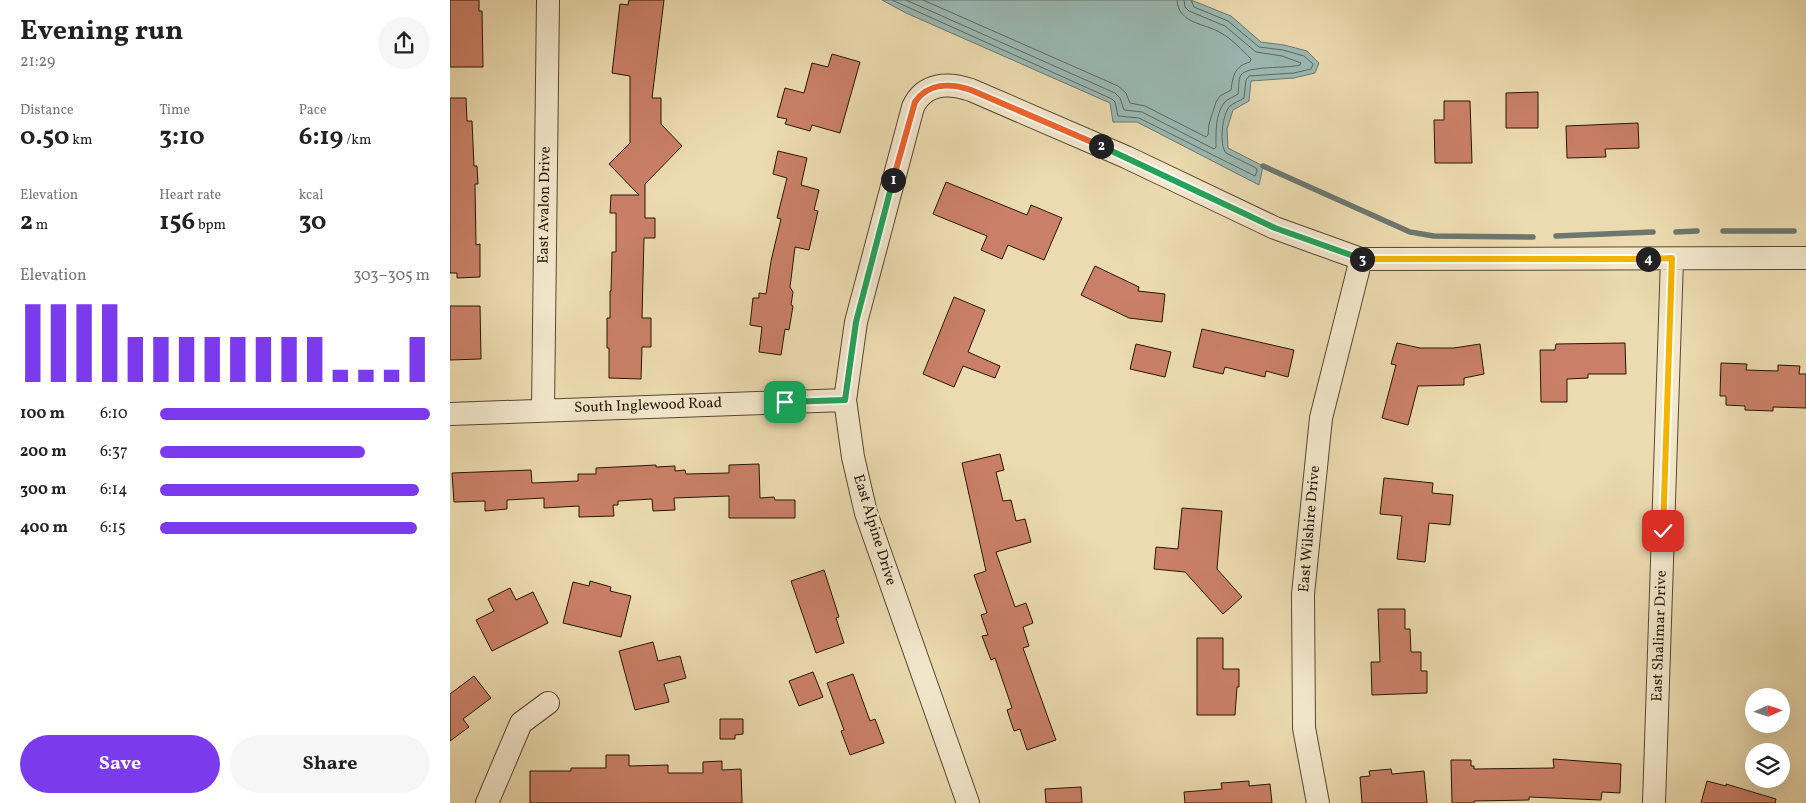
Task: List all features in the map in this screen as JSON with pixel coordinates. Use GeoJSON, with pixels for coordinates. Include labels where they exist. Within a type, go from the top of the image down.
{"type":"FeatureCollection","features":[{"type":"Feature","properties":{"kind":"street","name":"East Avalon Drive"},"geometry":{"type":"LineString","coordinates":[[543,410],[548,0]]}},
{"type":"Feature","properties":{"kind":"street","name":"East Alpine Drive"},"geometry":{"type":"LineString","coordinates":[[968,803],[866,514],[853,457],[845,400],[856,322],[913,108],[922,94],[938,86],[955,86],[971,90],[1126,157],[1275,228],[1361,259]]}},
{"type":"Feature","properties":{"kind":"street","name":"East Shalimar Drive"},"geometry":{"type":"LineString","coordinates":[[1654,803],[1672,258]]}},
{"type":"Feature","properties":{"kind":"street"},"geometry":{"type":"LineString","coordinates":[[1361,259],[1806,258]]}},
{"type":"Feature","properties":{"kind":"street","name":"East Wilshire Drive"},"geometry":{"type":"LineString","coordinates":[[1318,803],[1304,728],[1303,594],[1320,418],[1361,259]]}},
{"type":"Feature","properties":{"kind":"street","name":"South Inglewood Road"},"geometry":{"type":"LineString","coordinates":[[450,414],[845,400]]}},
{"type":"Feature","properties":{"kind":"street"},"geometry":{"type":"LineString","coordinates":[[487,803],[521,723],[548,703]]}},
{"type":"Feature","properties":{"kind":"water"},"geometry":{"type":"Polygon","coordinates":[[[882,0],[1191,0],[1231,16],[1261,42],[1307,51],[1319,63],[1315,73],[1294,78],[1251,81],[1249,101],[1233,110],[1227,129],[1228,148],[1263,166],[1259,185],[1137,122],[1113,122],[1110,103],[906,13],[882,0]]]}},
{"type":"Feature","properties":{"kind":"building"},"geometry":{"type":"Polygon","coordinates":[[[450,0],[479,0],[479,11],[482,11],[483,67],[450,67],[450,0]]]}},
{"type":"Feature","properties":{"kind":"building"},"geometry":{"type":"Polygon","coordinates":[[[629,0],[664,0],[652,98],[661,98],[661,124],[682,146],[645,184],[645,218],[655,218],[655,238],[644,238],[642,318],[651,318],[651,347],[642,347],[641,379],[609,378],[609,348],[607,348],[607,318],[610,318],[612,252],[616,252],[616,213],[610,213],[611,195],[639,195],[609,164],[630,143],[630,76],[612,73],[620,4],[628,5],[629,0]]]}},
{"type":"Feature","properties":{"kind":"building"},"geometry":{"type":"Polygon","coordinates":[[[832,54],[860,62],[840,133],[812,125],[810,131],[785,124],[787,119],[777,117],[785,88],[804,93],[812,63],[828,67],[832,54]]]}},
{"type":"Feature","properties":{"kind":"building"},"geometry":{"type":"Polygon","coordinates":[[[1538,92],[1538,128],[1506,128],[1506,93],[1538,92]]]}},
{"type":"Feature","properties":{"kind":"building"},"geometry":{"type":"Polygon","coordinates":[[[450,98],[466,98],[467,121],[472,121],[474,166],[477,166],[478,184],[475,184],[476,245],[480,244],[480,277],[457,278],[457,273],[450,273],[450,98]]]}},
{"type":"Feature","properties":{"kind":"building"},"geometry":{"type":"Polygon","coordinates":[[[1444,101],[1470,101],[1472,163],[1435,163],[1434,120],[1444,120],[1444,101]]]}},
{"type":"Feature","properties":{"kind":"building"},"geometry":{"type":"Polygon","coordinates":[[[1638,123],[1639,148],[1605,149],[1606,157],[1567,158],[1566,126],[1638,123]]]}},
{"type":"Feature","properties":{"kind":"building"},"geometry":{"type":"Polygon","coordinates":[[[778,151],[807,158],[801,185],[819,190],[814,210],[818,211],[809,250],[795,247],[790,287],[793,292],[791,305],[793,306],[789,330],[785,329],[781,355],[759,352],[762,327],[750,325],[753,298],[759,298],[759,293],[766,294],[771,261],[781,219],[777,218],[787,178],[773,174],[778,151]]]}},
{"type":"Feature","properties":{"kind":"building"},"geometry":{"type":"Polygon","coordinates":[[[946,182],[1027,215],[1031,205],[1062,218],[1044,260],[1008,245],[1002,259],[981,250],[987,236],[933,214],[946,182]]]}},
{"type":"Feature","properties":{"kind":"building"},"geometry":{"type":"Polygon","coordinates":[[[1095,266],[1139,287],[1138,291],[1165,294],[1162,322],[1129,318],[1081,295],[1095,266]]]}},
{"type":"Feature","properties":{"kind":"building"},"geometry":{"type":"Polygon","coordinates":[[[954,297],[985,310],[968,352],[1000,366],[995,378],[963,366],[954,387],[923,374],[954,297]]]}},
{"type":"Feature","properties":{"kind":"building"},"geometry":{"type":"Polygon","coordinates":[[[450,306],[480,306],[481,359],[450,360],[450,306]]]}},
{"type":"Feature","properties":{"kind":"building"},"geometry":{"type":"Polygon","coordinates":[[[1202,329],[1294,350],[1288,377],[1266,371],[1265,377],[1225,367],[1223,374],[1193,367],[1202,329]]]}},
{"type":"Feature","properties":{"kind":"building"},"geometry":{"type":"Polygon","coordinates":[[[1397,343],[1420,348],[1454,348],[1480,344],[1484,374],[1464,378],[1464,385],[1418,386],[1408,425],[1382,418],[1396,365],[1391,364],[1397,343]]]}},
{"type":"Feature","properties":{"kind":"building"},"geometry":{"type":"Polygon","coordinates":[[[1625,343],[1626,374],[1588,374],[1588,378],[1567,379],[1567,402],[1541,402],[1540,350],[1555,350],[1556,344],[1625,343]]]}},
{"type":"Feature","properties":{"kind":"building"},"geometry":{"type":"Polygon","coordinates":[[[1136,344],[1171,352],[1165,377],[1130,369],[1136,344]]]}},
{"type":"Feature","properties":{"kind":"building"},"geometry":{"type":"Polygon","coordinates":[[[1721,363],[1747,364],[1746,370],[1778,371],[1778,365],[1800,366],[1799,374],[1806,374],[1806,408],[1773,407],[1773,411],[1745,410],[1745,406],[1726,405],[1726,396],[1720,396],[1721,363]]]}},
{"type":"Feature","properties":{"kind":"building"},"geometry":{"type":"Polygon","coordinates":[[[1000,454],[1004,470],[996,472],[1003,501],[1011,500],[1016,521],[1025,519],[1031,542],[996,552],[1015,607],[1026,603],[1033,623],[1023,627],[1029,646],[1023,648],[1056,740],[1027,750],[1020,729],[1014,731],[1007,710],[1012,708],[995,658],[991,660],[982,636],[988,635],[981,615],[987,613],[974,575],[986,571],[962,463],[1000,454]]]}},
{"type":"Feature","properties":{"kind":"building"},"geometry":{"type":"Polygon","coordinates":[[[759,464],[760,498],[774,497],[775,500],[795,500],[795,518],[729,518],[729,496],[674,498],[675,510],[653,511],[652,499],[618,501],[618,505],[613,505],[614,516],[579,517],[579,506],[544,508],[544,498],[507,500],[507,509],[485,511],[485,501],[454,502],[452,473],[531,470],[532,483],[578,481],[578,474],[596,474],[596,468],[656,465],[656,467],[675,466],[675,471],[685,470],[686,474],[729,473],[729,465],[759,464]]]}},
{"type":"Feature","properties":{"kind":"building"},"geometry":{"type":"Polygon","coordinates":[[[1384,478],[1433,483],[1432,493],[1453,495],[1450,525],[1429,523],[1425,562],[1397,559],[1402,516],[1380,514],[1384,478]]]}},
{"type":"Feature","properties":{"kind":"building"},"geometry":{"type":"Polygon","coordinates":[[[1182,508],[1222,511],[1217,569],[1242,597],[1223,614],[1185,572],[1154,569],[1156,547],[1178,549],[1182,508]]]}},
{"type":"Feature","properties":{"kind":"building"},"geometry":{"type":"Polygon","coordinates":[[[824,570],[839,617],[836,618],[844,643],[816,653],[791,581],[824,570]]]}},
{"type":"Feature","properties":{"kind":"building"},"geometry":{"type":"Polygon","coordinates":[[[590,581],[611,587],[610,591],[631,596],[621,637],[563,623],[573,582],[589,586],[590,581]]]}},
{"type":"Feature","properties":{"kind":"building"},"geometry":{"type":"Polygon","coordinates":[[[510,588],[516,600],[533,592],[548,623],[492,651],[476,620],[494,611],[488,599],[510,588]]]}},
{"type":"Feature","properties":{"kind":"building"},"geometry":{"type":"Polygon","coordinates":[[[1378,609],[1405,609],[1405,629],[1410,629],[1411,652],[1421,652],[1421,671],[1427,671],[1427,693],[1372,695],[1371,662],[1380,662],[1378,609]]]}},
{"type":"Feature","properties":{"kind":"building"},"geometry":{"type":"Polygon","coordinates":[[[1197,638],[1223,638],[1223,669],[1239,669],[1239,687],[1237,687],[1235,715],[1197,715],[1197,638]]]}},
{"type":"Feature","properties":{"kind":"building"},"geometry":{"type":"Polygon","coordinates":[[[653,642],[658,661],[680,656],[686,678],[664,684],[669,702],[635,710],[619,651],[653,642]]]}},
{"type":"Feature","properties":{"kind":"building"},"geometry":{"type":"Polygon","coordinates":[[[813,672],[823,697],[799,706],[789,681],[813,672]]]}},
{"type":"Feature","properties":{"kind":"building"},"geometry":{"type":"Polygon","coordinates":[[[853,674],[870,721],[875,719],[884,743],[850,755],[841,731],[844,730],[827,683],[853,674]]]}},
{"type":"Feature","properties":{"kind":"building"},"geometry":{"type":"Polygon","coordinates":[[[474,676],[491,698],[463,719],[469,727],[450,741],[450,694],[474,676]]]}},
{"type":"Feature","properties":{"kind":"building"},"geometry":{"type":"Polygon","coordinates":[[[720,719],[743,719],[743,734],[735,735],[735,739],[720,739],[720,719]]]}},
{"type":"Feature","properties":{"kind":"building"},"geometry":{"type":"Polygon","coordinates":[[[606,755],[629,755],[629,766],[668,765],[668,773],[703,773],[703,762],[722,761],[722,770],[741,769],[742,803],[530,803],[530,771],[571,771],[571,768],[606,768],[606,755]]]}},
{"type":"Feature","properties":{"kind":"building"},"geometry":{"type":"Polygon","coordinates":[[[1553,759],[1621,764],[1620,793],[1602,792],[1601,800],[1529,797],[1529,800],[1452,803],[1451,760],[1471,760],[1471,766],[1474,766],[1474,769],[1554,768],[1553,759]]]}},
{"type":"Feature","properties":{"kind":"building"},"geometry":{"type":"Polygon","coordinates":[[[1391,769],[1392,774],[1424,771],[1427,803],[1362,803],[1360,777],[1370,776],[1369,771],[1391,769]]]}},
{"type":"Feature","properties":{"kind":"building"},"geometry":{"type":"Polygon","coordinates":[[[1249,781],[1249,786],[1270,784],[1272,803],[1185,803],[1184,792],[1222,789],[1221,783],[1249,781]]]}},
{"type":"Feature","properties":{"kind":"building"},"geometry":{"type":"Polygon","coordinates":[[[1707,781],[1726,786],[1726,784],[1776,799],[1775,803],[1701,803],[1707,781]]]}},
{"type":"Feature","properties":{"kind":"building"},"geometry":{"type":"Polygon","coordinates":[[[1081,787],[1082,803],[1046,803],[1045,789],[1081,787]]]}},
{"type":"Feature","properties":{"kind":"waterway"},"geometry":{"type":"LineString","coordinates":[[1263,166],[1410,232],[1434,236],[1533,237]]}},
{"type":"Feature","properties":{"kind":"waterway"},"geometry":{"type":"LineString","coordinates":[[1676,232],[1697,231]]}},
{"type":"Feature","properties":{"kind":"waterway"},"geometry":{"type":"LineString","coordinates":[[1723,231],[1794,231]]}},
{"type":"Feature","properties":{"kind":"waterway"},"geometry":{"type":"LineString","coordinates":[[1556,236],[1653,232]]}},
{"type":"Feature","properties":{"kind":"route"},"geometry":{"type":"LineString","coordinates":[[785,402],[845,400],[856,322],[862,296],[915,102],[922,94],[938,86],[963,87],[1126,157],[1275,228],[1361,259],[1672,258],[1663,531]]}}]}
